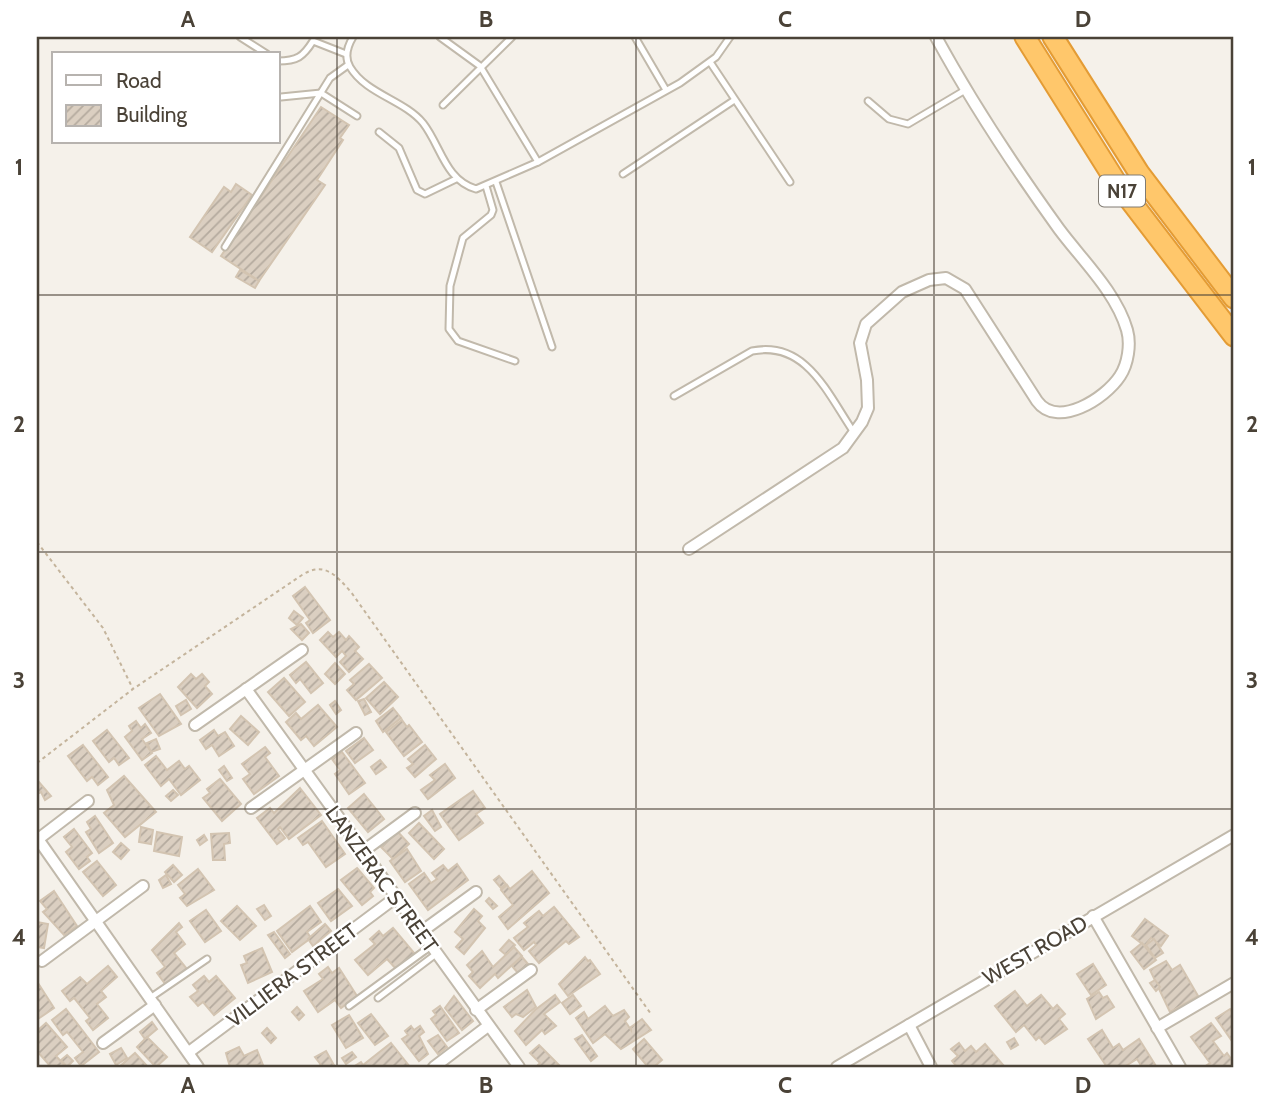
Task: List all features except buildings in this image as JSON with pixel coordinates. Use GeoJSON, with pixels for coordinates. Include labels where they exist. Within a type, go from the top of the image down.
{"type":"FeatureCollection","features":[{"type":"Feature","properties":{"kind":"highway","name":"N17"},"geometry":{"type":"LineString","coordinates":[[1025,37],[1116,182],[1234,336]]}},
{"type":"Feature","properties":{"kind":"highway","name":"N17"},"geometry":{"type":"LineString","coordinates":[[1053,37],[1139,173],[1234,298]]}},
{"type":"Feature","properties":{"kind":"street"},"geometry":{"type":"LineString","coordinates":[[689,549],[831,459],[855,434],[868,408],[867,380],[860,344],[866,324],[902,292],[929,280],[946,278],[965,289],[1037,401],[1050,412],[1065,413],[1094,398],[1112,385],[1125,366],[1129,345],[1122,315],[984,115],[936,37]]}},
{"type":"Feature","properties":{"kind":"street"},"geometry":{"type":"LineString","coordinates":[[195,725],[302,650]]}},
{"type":"Feature","properties":{"kind":"street","name":"LANZERAC STREET"},"geometry":{"type":"LineString","coordinates":[[246,689],[519,1067]]}},
{"type":"Feature","properties":{"kind":"street"},"geometry":{"type":"LineString","coordinates":[[251,808],[356,733]]}},
{"type":"Feature","properties":{"kind":"street"},"geometry":{"type":"LineString","coordinates":[[88,801],[38,840],[198,1067]]}},
{"type":"Feature","properties":{"kind":"street"},"geometry":{"type":"LineString","coordinates":[[362,852],[415,813]]}},
{"type":"Feature","properties":{"kind":"street","name":"WEST ROAD"},"geometry":{"type":"LineString","coordinates":[[837,1067],[1234,835]]}},
{"type":"Feature","properties":{"kind":"street"},"geometry":{"type":"LineString","coordinates":[[42,961],[143,886]]}},
{"type":"Feature","properties":{"kind":"street"},"geometry":{"type":"LineString","coordinates":[[421,932],[476,892]]}},
{"type":"Feature","properties":{"kind":"street","name":"VILLIERA STREET"},"geometry":{"type":"LineString","coordinates":[[188,1052],[395,898]]}},
{"type":"Feature","properties":{"kind":"street"},"geometry":{"type":"LineString","coordinates":[[1093,916],[1180,1067]]}},
{"type":"Feature","properties":{"kind":"street"},"geometry":{"type":"LineString","coordinates":[[476,1010],[531,970]]}},
{"type":"Feature","properties":{"kind":"street"},"geometry":{"type":"LineString","coordinates":[[1157,1028],[1234,983]]}},
{"type":"Feature","properties":{"kind":"street"},"geometry":{"type":"LineString","coordinates":[[103,1043],[153,1002]]}},
{"type":"Feature","properties":{"kind":"street"},"geometry":{"type":"LineString","coordinates":[[909,1025],[931,1067]]}},
{"type":"Feature","properties":{"kind":"street"},"geometry":{"type":"LineString","coordinates":[[434,1067],[488,1026]]}},
{"type":"Feature","properties":{"kind":"lane"},"geometry":{"type":"LineString","coordinates":[[240,37],[264,52]]}},
{"type":"Feature","properties":{"kind":"lane"},"geometry":{"type":"LineString","coordinates":[[353,37],[346,54],[348,65],[357,77],[422,123],[456,179],[476,189],[538,162],[666,90],[710,62],[730,37]]}},
{"type":"Feature","properties":{"kind":"lane"},"geometry":{"type":"LineString","coordinates":[[440,37],[480,66],[538,162]]}},
{"type":"Feature","properties":{"kind":"lane"},"geometry":{"type":"LineString","coordinates":[[443,105],[512,37]]}},
{"type":"Feature","properties":{"kind":"lane"},"geometry":{"type":"LineString","coordinates":[[635,37],[666,90]]}},
{"type":"Feature","properties":{"kind":"lane"},"geometry":{"type":"LineString","coordinates":[[280,61],[293,61],[303,56],[314,39],[346,54]]}},
{"type":"Feature","properties":{"kind":"lane"},"geometry":{"type":"LineString","coordinates":[[710,62],[733,101],[790,182]]}},
{"type":"Feature","properties":{"kind":"lane"},"geometry":{"type":"LineString","coordinates":[[225,247],[330,78],[348,65]]}},
{"type":"Feature","properties":{"kind":"lane"},"geometry":{"type":"LineString","coordinates":[[868,101],[889,119],[908,124],[967,89]]}},
{"type":"Feature","properties":{"kind":"lane"},"geometry":{"type":"LineString","coordinates":[[281,97],[321,93],[357,116]]}},
{"type":"Feature","properties":{"kind":"lane"},"geometry":{"type":"LineString","coordinates":[[623,174],[733,101]]}},
{"type":"Feature","properties":{"kind":"lane"},"geometry":{"type":"LineString","coordinates":[[379,132],[399,148],[416,190],[425,194],[456,179]]}},
{"type":"Feature","properties":{"kind":"lane"},"geometry":{"type":"LineString","coordinates":[[496,182],[552,347]]}},
{"type":"Feature","properties":{"kind":"lane"},"geometry":{"type":"LineString","coordinates":[[486,186],[493,210],[491,215],[463,238],[450,286],[449,329],[458,341],[515,361]]}},
{"type":"Feature","properties":{"kind":"lane"},"geometry":{"type":"LineString","coordinates":[[674,396],[752,351],[766,348],[784,350],[807,363],[855,434]]}},
{"type":"Feature","properties":{"kind":"lane"},"geometry":{"type":"LineString","coordinates":[[378,998],[434,950]]}},
{"type":"Feature","properties":{"kind":"lane"},"geometry":{"type":"LineString","coordinates":[[349,1006],[434,950]]}},
{"type":"Feature","properties":{"kind":"lane"},"geometry":{"type":"LineString","coordinates":[[153,1002],[206,959]]}},
{"type":"Feature","properties":{"kind":"path"},"geometry":{"type":"LineString","coordinates":[[37,542],[103,628],[133,689]]}},
{"type":"Feature","properties":{"kind":"path"},"geometry":{"type":"LineString","coordinates":[[37,763],[133,689],[309,570],[327,569],[335,574],[651,1014]]}}]}
